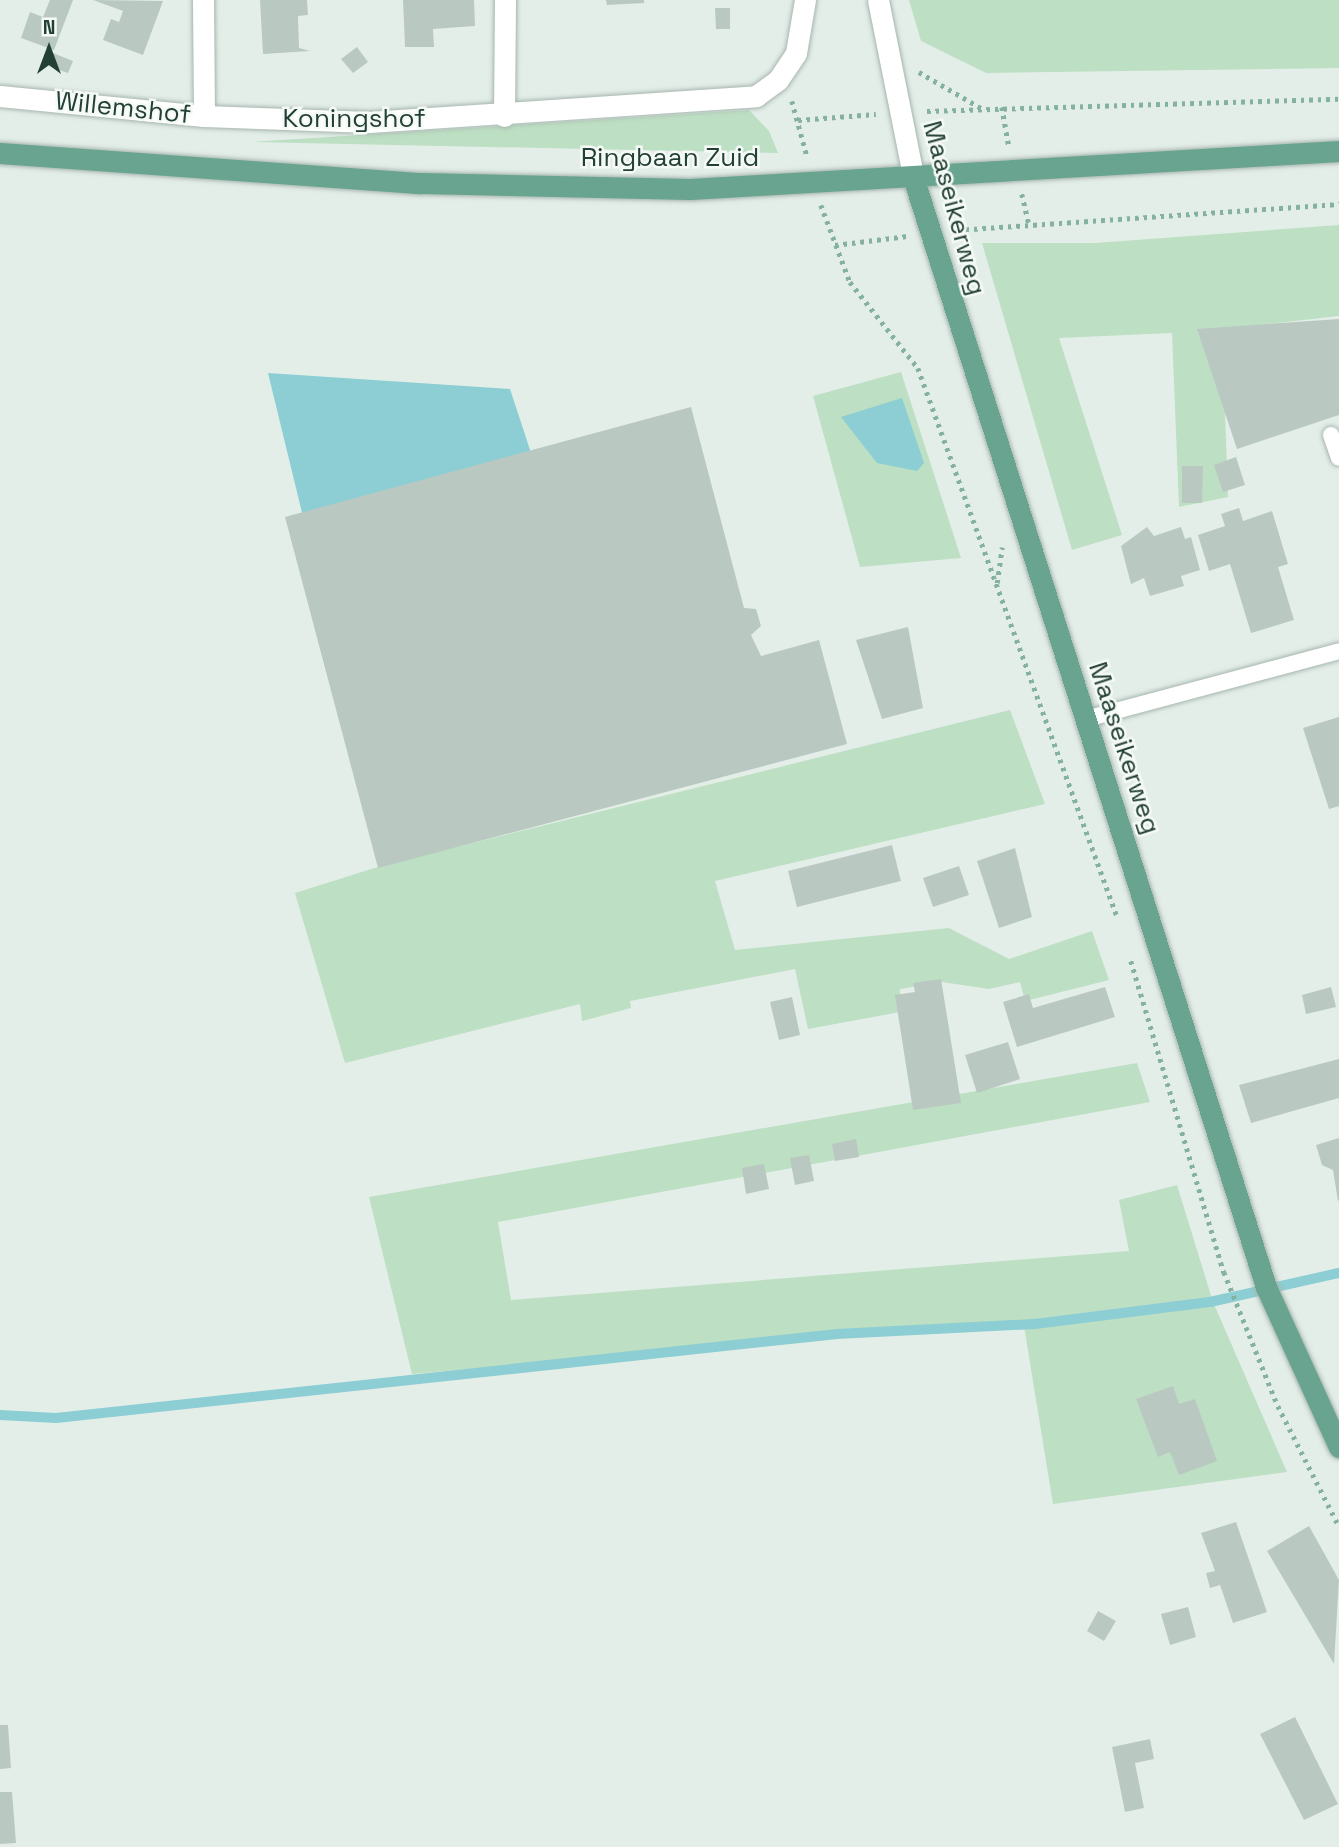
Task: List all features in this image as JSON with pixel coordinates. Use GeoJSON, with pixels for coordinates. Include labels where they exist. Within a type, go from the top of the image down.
{"type":"FeatureCollection","features":[{"type":"Feature","properties":{"kind":"main road","name":"Ringbaan Zuid"},"geometry":{"type":"LineString","coordinates":[[0,153],[421,183],[690,189],[914,180],[1339,151]]}},
{"type":"Feature","properties":{"kind":"main road","name":"Maaseikerweg"},"geometry":{"type":"LineString","coordinates":[[914,180],[1266,1287],[1339,1447]]}},
{"type":"Feature","properties":{"kind":"street"},"geometry":{"type":"LineString","coordinates":[[203,0],[204,116]]}},
{"type":"Feature","properties":{"kind":"street"},"geometry":{"type":"LineString","coordinates":[[504,116],[505,0]]}},
{"type":"Feature","properties":{"kind":"street","name":"Koningshof"},"geometry":{"type":"LineString","coordinates":[[204,116],[369,122],[504,116],[756,96],[778,80],[803,34],[805,0]]}},
{"type":"Feature","properties":{"kind":"street","name":"Maaseikerweg"},"geometry":{"type":"LineString","coordinates":[[878,0],[914,180]]}},
{"type":"Feature","properties":{"kind":"street","name":"Willemshof"},"geometry":{"type":"LineString","coordinates":[[0,96],[204,116]]}},
{"type":"Feature","properties":{"kind":"lane"},"geometry":{"type":"LineString","coordinates":[[1331,435],[1339,458]]}},
{"type":"Feature","properties":{"kind":"lane"},"geometry":{"type":"LineString","coordinates":[[1086,719],[1339,651]]}},
{"type":"Feature","properties":{"kind":"path","name":"Maaseikerweg"},"geometry":{"type":"LineString","coordinates":[[888,55],[982,108]]}},
{"type":"Feature","properties":{"kind":"path"},"geometry":{"type":"LineString","coordinates":[[798,120],[982,108],[1339,99]]}},
{"type":"Feature","properties":{"kind":"path"},"geometry":{"type":"LineString","coordinates":[[1090,842],[918,368],[849,282],[835,245],[929,233],[1339,204]]}},
{"type":"Feature","properties":{"kind":"green space"},"geometry":{"type":"Polygon","coordinates":[[[909,0],[1339,0],[1339,68],[986,73],[921,41],[909,0]]]}},
{"type":"Feature","properties":{"kind":"green space"},"geometry":{"type":"Polygon","coordinates":[[[749,110],[769,131],[778,153],[252,142],[749,110]]]}},
{"type":"Feature","properties":{"kind":"green space"},"geometry":{"type":"Polygon","coordinates":[[[1339,225],[1339,316],[1222,329],[1228,497],[1179,507],[1172,333],[1059,338],[1122,535],[1072,550],[982,243],[1095,243],[1339,225]]]}},
{"type":"Feature","properties":{"kind":"green space"},"geometry":{"type":"Polygon","coordinates":[[[901,372],[961,558],[860,567],[813,396],[901,372]]]}},
{"type":"Feature","properties":{"kind":"green space"},"geometry":{"type":"Polygon","coordinates":[[[1010,710],[1045,804],[715,881],[735,950],[949,928],[1009,959],[1092,931],[1109,980],[1025,1001],[1020,982],[989,989],[942,982],[900,989],[900,1012],[808,1029],[795,969],[630,1001],[631,1008],[582,1021],[580,1004],[345,1063],[295,893],[384,865],[1010,710]]]}},
{"type":"Feature","properties":{"kind":"green space"},"geometry":{"type":"Polygon","coordinates":[[[1137,1063],[1150,1102],[498,1222],[511,1300],[1129,1251],[1119,1200],[1177,1185],[1213,1302],[1287,1472],[1053,1504],[1023,1320],[412,1374],[369,1197],[1137,1063]]]}},
{"type":"Feature","properties":{"kind":"water"},"geometry":{"type":"Polygon","coordinates":[[[268,373],[510,389],[536,468],[305,525],[268,373]]]}},
{"type":"Feature","properties":{"kind":"water"},"geometry":{"type":"Polygon","coordinates":[[[902,398],[924,463],[917,471],[877,463],[841,417],[902,398]]]}},
{"type":"Feature","properties":{"kind":"building"},"geometry":{"type":"Polygon","coordinates":[[[50,0],[73,0],[54,50],[21,38],[30,12],[43,17],[50,0]]]}},
{"type":"Feature","properties":{"kind":"building"},"geometry":{"type":"Polygon","coordinates":[[[93,0],[163,1],[143,55],[103,40],[111,19],[119,22],[123,11],[93,0]]]}},
{"type":"Feature","properties":{"kind":"building"},"geometry":{"type":"Polygon","coordinates":[[[260,0],[307,0],[308,15],[298,16],[299,48],[310,51],[263,54],[260,0]]]}},
{"type":"Feature","properties":{"kind":"building"},"geometry":{"type":"Polygon","coordinates":[[[403,0],[474,0],[475,26],[433,29],[434,47],[405,47],[403,0]]]}},
{"type":"Feature","properties":{"kind":"building"},"geometry":{"type":"Polygon","coordinates":[[[606,0],[644,0],[644,3],[607,5],[606,0]]]}},
{"type":"Feature","properties":{"kind":"building"},"geometry":{"type":"Polygon","coordinates":[[[715,8],[730,8],[730,29],[716,29],[715,8]]]}},
{"type":"Feature","properties":{"kind":"building"},"geometry":{"type":"Polygon","coordinates":[[[357,47],[368,62],[353,73],[341,59],[357,47]]]}},
{"type":"Feature","properties":{"kind":"building"},"geometry":{"type":"Polygon","coordinates":[[[53,53],[73,61],[68,73],[48,66],[53,53]]]}},
{"type":"Feature","properties":{"kind":"building"},"geometry":{"type":"Polygon","coordinates":[[[1339,319],[1339,415],[1237,449],[1197,329],[1339,319]]]}},
{"type":"Feature","properties":{"kind":"building"},"geometry":{"type":"Polygon","coordinates":[[[691,407],[744,608],[756,609],[761,626],[751,635],[761,656],[819,640],[847,744],[378,868],[285,517],[691,407]]]}},
{"type":"Feature","properties":{"kind":"building"},"geometry":{"type":"Polygon","coordinates":[[[1236,457],[1245,485],[1223,492],[1214,465],[1236,457]]]}},
{"type":"Feature","properties":{"kind":"building"},"geometry":{"type":"Polygon","coordinates":[[[1182,466],[1203,466],[1202,503],[1182,503],[1182,466]]]}},
{"type":"Feature","properties":{"kind":"building"},"geometry":{"type":"Polygon","coordinates":[[[1239,508],[1243,521],[1272,511],[1288,564],[1278,567],[1294,620],[1251,633],[1230,564],[1209,571],[1198,535],[1225,526],[1221,514],[1239,508]]]}},
{"type":"Feature","properties":{"kind":"building"},"geometry":{"type":"Polygon","coordinates":[[[1147,527],[1154,536],[1181,527],[1185,539],[1191,537],[1200,570],[1181,576],[1184,586],[1150,596],[1144,578],[1131,584],[1121,546],[1147,527]]]}},
{"type":"Feature","properties":{"kind":"building"},"geometry":{"type":"Polygon","coordinates":[[[908,627],[923,708],[882,719],[856,640],[908,627]]]}},
{"type":"Feature","properties":{"kind":"building"},"geometry":{"type":"Polygon","coordinates":[[[1339,717],[1339,806],[1329,809],[1303,728],[1339,717]]]}},
{"type":"Feature","properties":{"kind":"building"},"geometry":{"type":"Polygon","coordinates":[[[892,845],[901,881],[797,907],[788,871],[892,845]]]}},
{"type":"Feature","properties":{"kind":"building"},"geometry":{"type":"Polygon","coordinates":[[[1015,848],[1032,917],[999,928],[977,861],[1015,848]]]}},
{"type":"Feature","properties":{"kind":"building"},"geometry":{"type":"Polygon","coordinates":[[[959,866],[969,895],[933,907],[923,878],[959,866]]]}},
{"type":"Feature","properties":{"kind":"building"},"geometry":{"type":"Polygon","coordinates":[[[941,979],[961,1103],[913,1110],[895,995],[915,992],[913,983],[941,979]]]}},
{"type":"Feature","properties":{"kind":"building"},"geometry":{"type":"Polygon","coordinates":[[[1105,987],[1115,1017],[1017,1047],[1003,1002],[1029,994],[1033,1008],[1105,987]]]}},
{"type":"Feature","properties":{"kind":"building"},"geometry":{"type":"Polygon","coordinates":[[[1331,987],[1336,1007],[1306,1014],[1302,995],[1331,987]]]}},
{"type":"Feature","properties":{"kind":"building"},"geometry":{"type":"Polygon","coordinates":[[[792,997],[800,1035],[779,1040],[770,1002],[792,997]]]}},
{"type":"Feature","properties":{"kind":"building"},"geometry":{"type":"Polygon","coordinates":[[[1008,1042],[1020,1079],[977,1093],[965,1055],[1008,1042]]]}},
{"type":"Feature","properties":{"kind":"building"},"geometry":{"type":"Polygon","coordinates":[[[1339,1059],[1339,1098],[1251,1123],[1239,1085],[1339,1059]]]}},
{"type":"Feature","properties":{"kind":"building"},"geometry":{"type":"Polygon","coordinates":[[[1339,1138],[1338,1201],[1333,1170],[1322,1165],[1316,1145],[1339,1138]]]}},
{"type":"Feature","properties":{"kind":"building"},"geometry":{"type":"Polygon","coordinates":[[[856,1139],[859,1157],[835,1161],[832,1144],[856,1139]]]}},
{"type":"Feature","properties":{"kind":"building"},"geometry":{"type":"Polygon","coordinates":[[[809,1155],[814,1181],[795,1185],[790,1158],[809,1155]]]}},
{"type":"Feature","properties":{"kind":"building"},"geometry":{"type":"Polygon","coordinates":[[[764,1164],[769,1189],[746,1194],[742,1168],[764,1164]]]}},
{"type":"Feature","properties":{"kind":"building"},"geometry":{"type":"Polygon","coordinates":[[[1173,1386],[1179,1404],[1195,1399],[1217,1461],[1179,1475],[1170,1452],[1158,1457],[1136,1399],[1173,1386]]]}},
{"type":"Feature","properties":{"kind":"building"},"geometry":{"type":"Polygon","coordinates":[[[1236,1522],[1267,1612],[1233,1623],[1220,1585],[1210,1588],[1206,1573],[1215,1571],[1201,1533],[1236,1522]]]}},
{"type":"Feature","properties":{"kind":"building"},"geometry":{"type":"Polygon","coordinates":[[[1309,1526],[1339,1580],[1334,1664],[1267,1551],[1309,1526]]]}},
{"type":"Feature","properties":{"kind":"building"},"geometry":{"type":"Polygon","coordinates":[[[1188,1607],[1196,1637],[1170,1645],[1161,1614],[1188,1607]]]}},
{"type":"Feature","properties":{"kind":"building"},"geometry":{"type":"Polygon","coordinates":[[[1098,1611],[1116,1621],[1104,1641],[1087,1631],[1098,1611]]]}},
{"type":"Feature","properties":{"kind":"building"},"geometry":{"type":"Polygon","coordinates":[[[1295,1717],[1338,1804],[1304,1820],[1260,1734],[1295,1717]]]}},
{"type":"Feature","properties":{"kind":"building"},"geometry":{"type":"Polygon","coordinates":[[[0,1725],[8,1725],[11,1768],[0,1769],[0,1725]]]}},
{"type":"Feature","properties":{"kind":"building"},"geometry":{"type":"Polygon","coordinates":[[[1150,1739],[1154,1759],[1135,1763],[1144,1808],[1125,1812],[1112,1747],[1150,1739]]]}},
{"type":"Feature","properties":{"kind":"building"},"geometry":{"type":"Polygon","coordinates":[[[0,1792],[12,1792],[16,1843],[0,1844],[0,1792]]]}},
{"type":"Feature","properties":{"kind":"waterway"},"geometry":{"type":"LineString","coordinates":[[0,1415],[56,1418],[837,1334],[1035,1324],[1210,1302],[1339,1273]]}}]}
